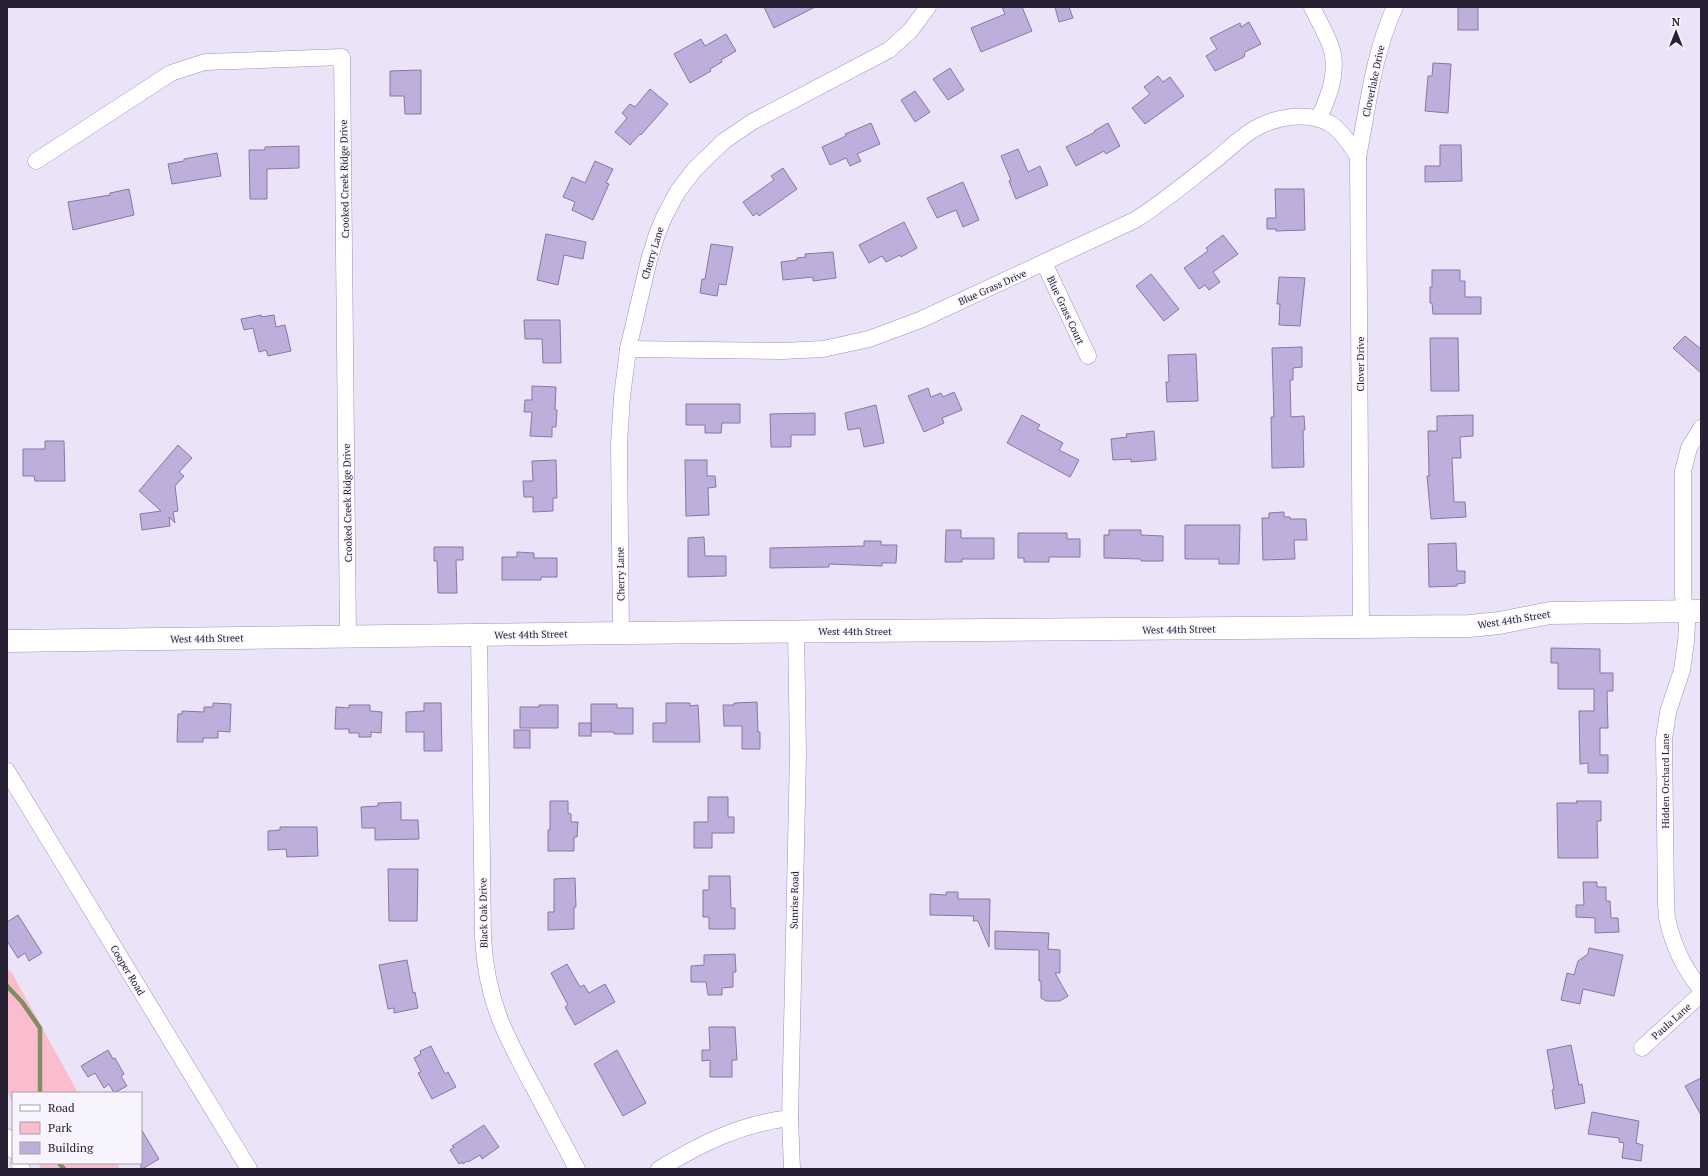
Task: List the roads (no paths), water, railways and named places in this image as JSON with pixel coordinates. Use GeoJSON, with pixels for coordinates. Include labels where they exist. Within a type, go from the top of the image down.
{"type":"FeatureCollection","features":[{"type":"Feature","properties":{"kind":"street","name":"Cherry Lane"},"geometry":{"type":"LineString","coordinates":[[621,633],[619,431],[628,349],[649,260],[665,215],[678,191],[695,169],[724,141],[752,122],[889,50],[910,32],[928,7]]}},
{"type":"Feature","properties":{"kind":"street"},"geometry":{"type":"LineString","coordinates":[[1312,7],[1331,46],[1334,60],[1333,80],[1319,118],[1335,128],[1343,136],[1358,157]]}},
{"type":"Feature","properties":{"kind":"street","name":"Cloverlake Drive"},"geometry":{"type":"LineString","coordinates":[[1358,157],[1379,50],[1395,7]]}},
{"type":"Feature","properties":{"kind":"street","name":"Crooked Creek Ridge Drive"},"geometry":{"type":"LineString","coordinates":[[36,161],[171,73],[205,62],[342,57],[348,636]]}},
{"type":"Feature","properties":{"kind":"street","name":"Blue Grass Drive"},"geometry":{"type":"LineString","coordinates":[[628,349],[783,351],[843,345],[895,331],[1112,232],[1158,205],[1255,129],[1274,120],[1285,118],[1301,116],[1319,118]]}},
{"type":"Feature","properties":{"kind":"street","name":"Clover Drive"},"geometry":{"type":"LineString","coordinates":[[1358,157],[1361,628]]}},
{"type":"Feature","properties":{"kind":"street","name":"Blue Grass Court"},"geometry":{"type":"LineString","coordinates":[[1044,263],[1088,356]]}},
{"type":"Feature","properties":{"kind":"street","name":"Hidden Orchard Lane"},"geometry":{"type":"LineString","coordinates":[[1701,428],[1689,448],[1683,471],[1683,595],[1693,612],[1687,623],[1685,652],[1679,679],[1668,712],[1664,739],[1666,904],[1670,932],[1677,951],[1687,970],[1701,989]]}},
{"type":"Feature","properties":{"kind":"street","name":"West 44th Street"},"geometry":{"type":"LineString","coordinates":[[7,641],[796,631],[1480,626],[1550,613],[1693,612]]}},
{"type":"Feature","properties":{"kind":"street","name":"Sunrise Road"},"geometry":{"type":"LineString","coordinates":[[792,1169],[790,1118],[798,754],[796,631]]}},
{"type":"Feature","properties":{"kind":"street","name":"Black Oak Drive"},"geometry":{"type":"LineString","coordinates":[[479,635],[483,937],[487,977],[491,996],[503,1029],[577,1169]]}},
{"type":"Feature","properties":{"kind":"street","name":"Cooper Road"},"geometry":{"type":"LineString","coordinates":[[7,771],[249,1169]]}},
{"type":"Feature","properties":{"kind":"street","name":"Paula Lane"},"geometry":{"type":"LineString","coordinates":[[1642,1048],[1701,994]]}},
{"type":"Feature","properties":{"kind":"street"},"geometry":{"type":"LineString","coordinates":[[659,1169],[696,1147],[734,1131],[771,1120],[790,1118]]}},
{"type":"Feature","properties":{"kind":"street"},"geometry":{"type":"LineString","coordinates":[[7,1137],[12,1148]]}},
{"type":"Feature","properties":{"kind":"waterway"},"geometry":{"type":"LineString","coordinates":[[7,986],[22,1002],[40,1028],[40,1092]]}},
{"type":"Feature","properties":{"kind":"waterway"},"geometry":{"type":"LineString","coordinates":[[60,1164],[64,1169]]}}]}
